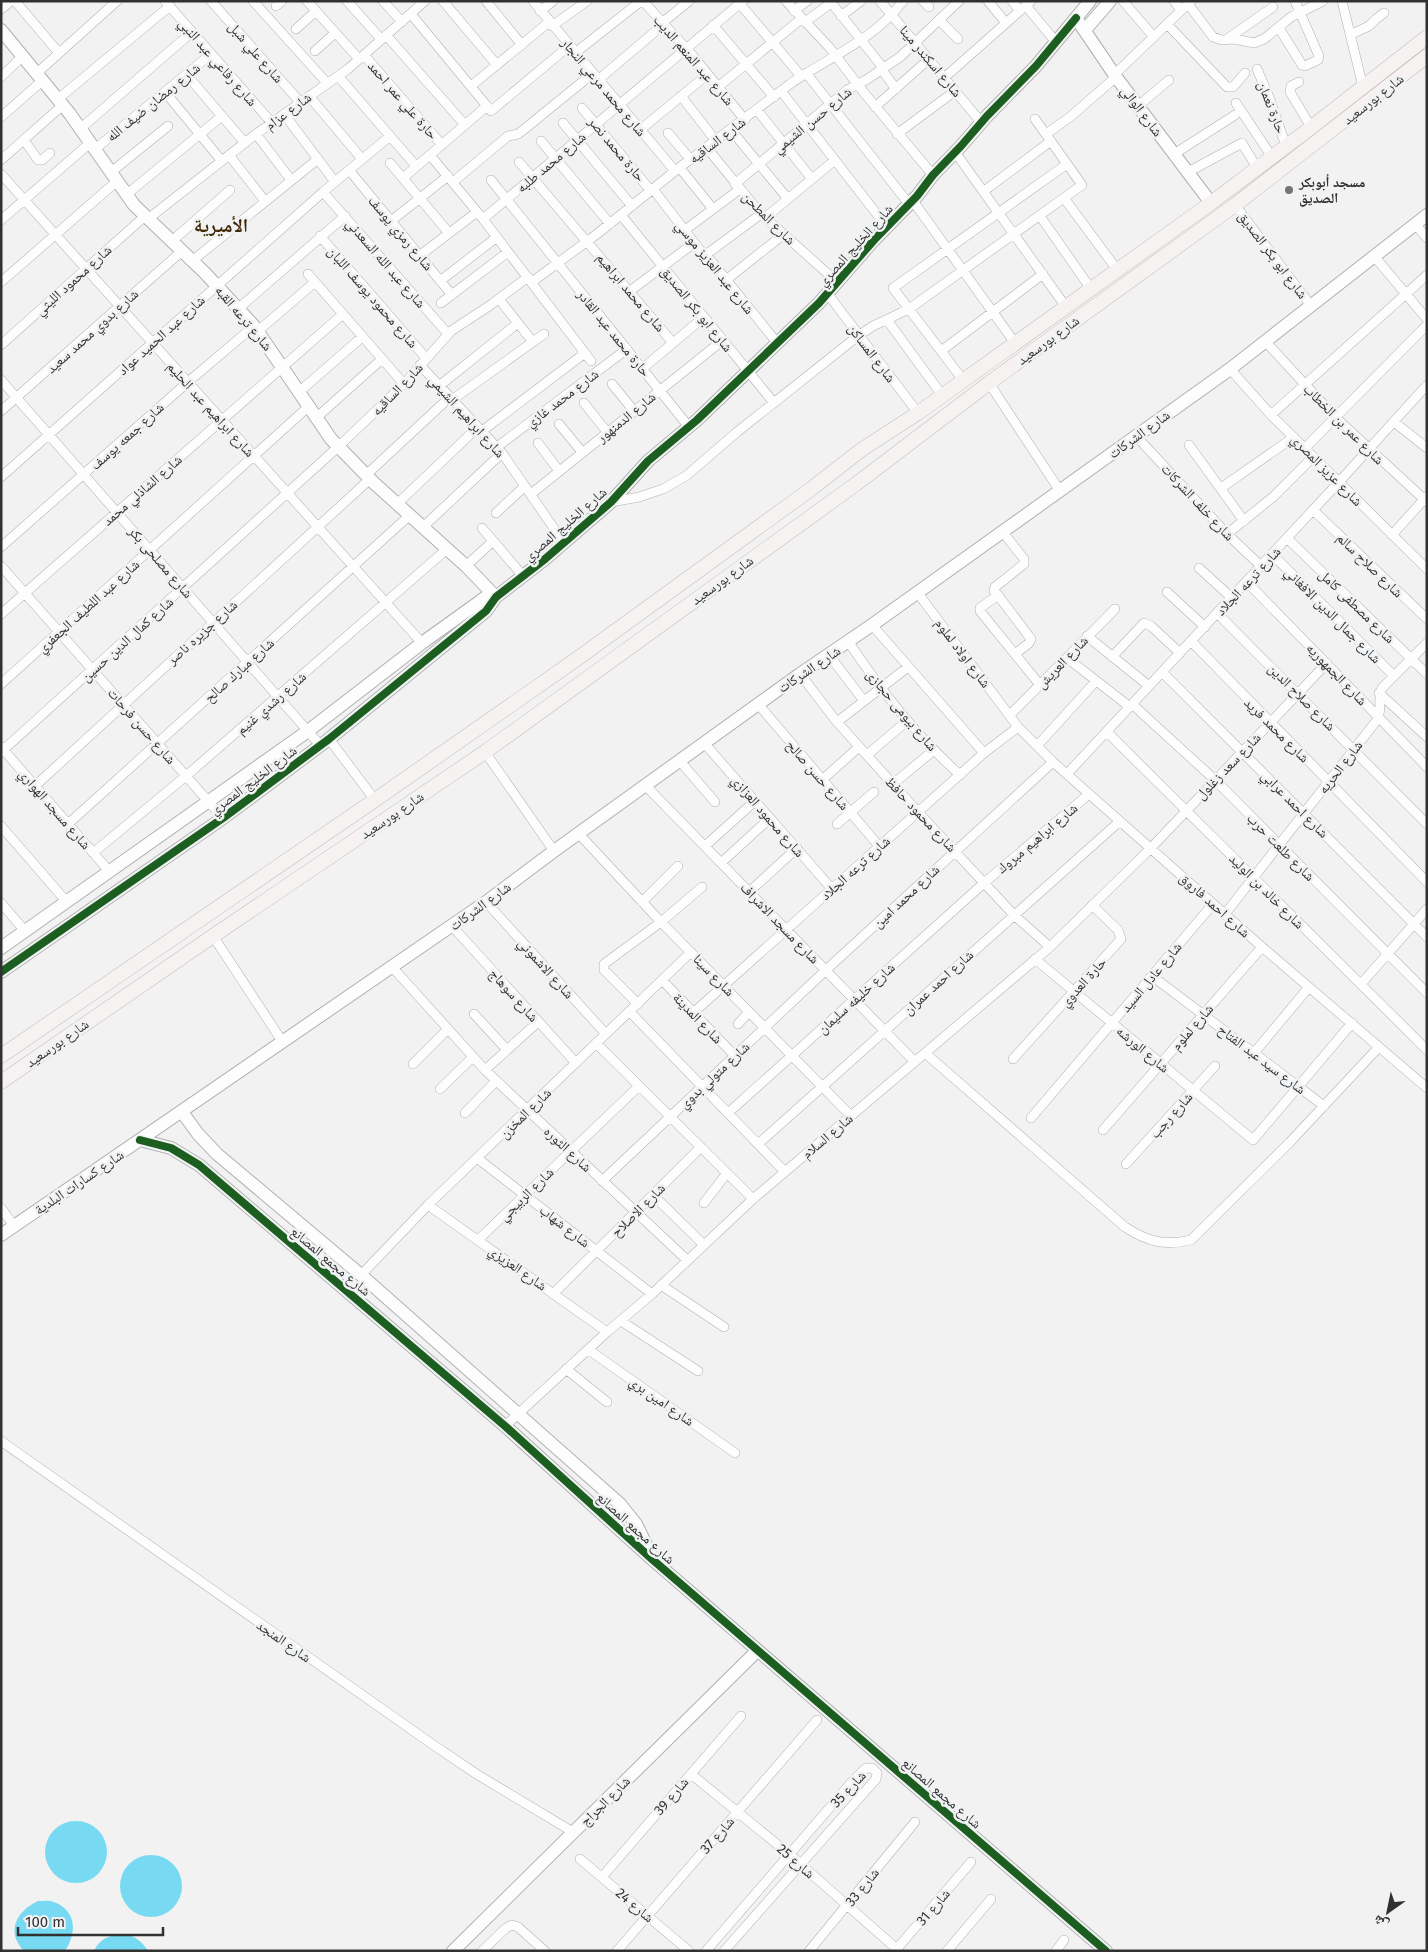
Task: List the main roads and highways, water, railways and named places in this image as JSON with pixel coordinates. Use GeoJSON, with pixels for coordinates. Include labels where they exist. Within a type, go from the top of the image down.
{"type":"FeatureCollection","features":[{"type":"Feature","properties":{"kind":"main road","name":"شارع بورسعيد"},"geometry":{"type":"LineString","coordinates":[[1,1056],[574,661],[861,450],[918,413],[1014,343],[1118,271],[1311,128],[1427,37]]}},
{"type":"Feature","properties":{"kind":"main road","name":"شارع بورسعيد"},"geometry":{"type":"LineString","coordinates":[[1,1082],[212,936],[485,752],[856,484],[989,383],[1236,205],[1427,56]]}},
{"type":"Feature","properties":{"kind":"main road"},"geometry":{"type":"LineString","coordinates":[[861,450],[866,459],[880,466]]}},
{"type":"Feature","properties":{"kind":"main road"},"geometry":{"type":"LineString","coordinates":[[837,468],[846,472],[856,484]]}},
{"type":"Feature","properties":{"kind":"water"},"geometry":{"type":"Polygon","coordinates":[[[76,1821],[88,1824],[98,1830],[104,1840],[107,1852],[104,1864],[98,1874],[88,1880],[76,1883],[64,1880],[54,1874],[48,1864],[45,1852],[48,1840],[54,1830],[64,1824],[76,1821]]]}},
{"type":"Feature","properties":{"kind":"water"},"geometry":{"type":"Polygon","coordinates":[[[145,1855],[157,1855],[173,1864],[180,1874],[182,1886],[180,1898],[173,1908],[157,1917],[145,1917],[134,1912],[125,1903],[120,1892],[120,1880],[125,1869],[134,1860],[145,1855]]]}},
{"type":"Feature","properties":{"kind":"water"},"geometry":{"type":"Polygon","coordinates":[[[38,1901],[54,1902],[62,1906],[71,1917],[73,1923],[72,1937],[65,1951],[24,1951],[18,1944],[15,1936],[16,1922],[24,1910],[38,1901]]]}},
{"type":"Feature","properties":{"kind":"water"},"geometry":{"type":"Polygon","coordinates":[[[123,1934],[138,1940],[148,1951],[94,1951],[99,1943],[106,1938],[123,1934]]]}},
{"type":"Feature","properties":{"kind":"place","name":"مسجد أبوبكر الصديق"},"geometry":{"type":"Point","coordinates":[1289,190]}},
{"type":"Feature","properties":{"kind":"district","name":"الأميرية"},"geometry":{"type":"Point","coordinates":[221,225]}}]}
